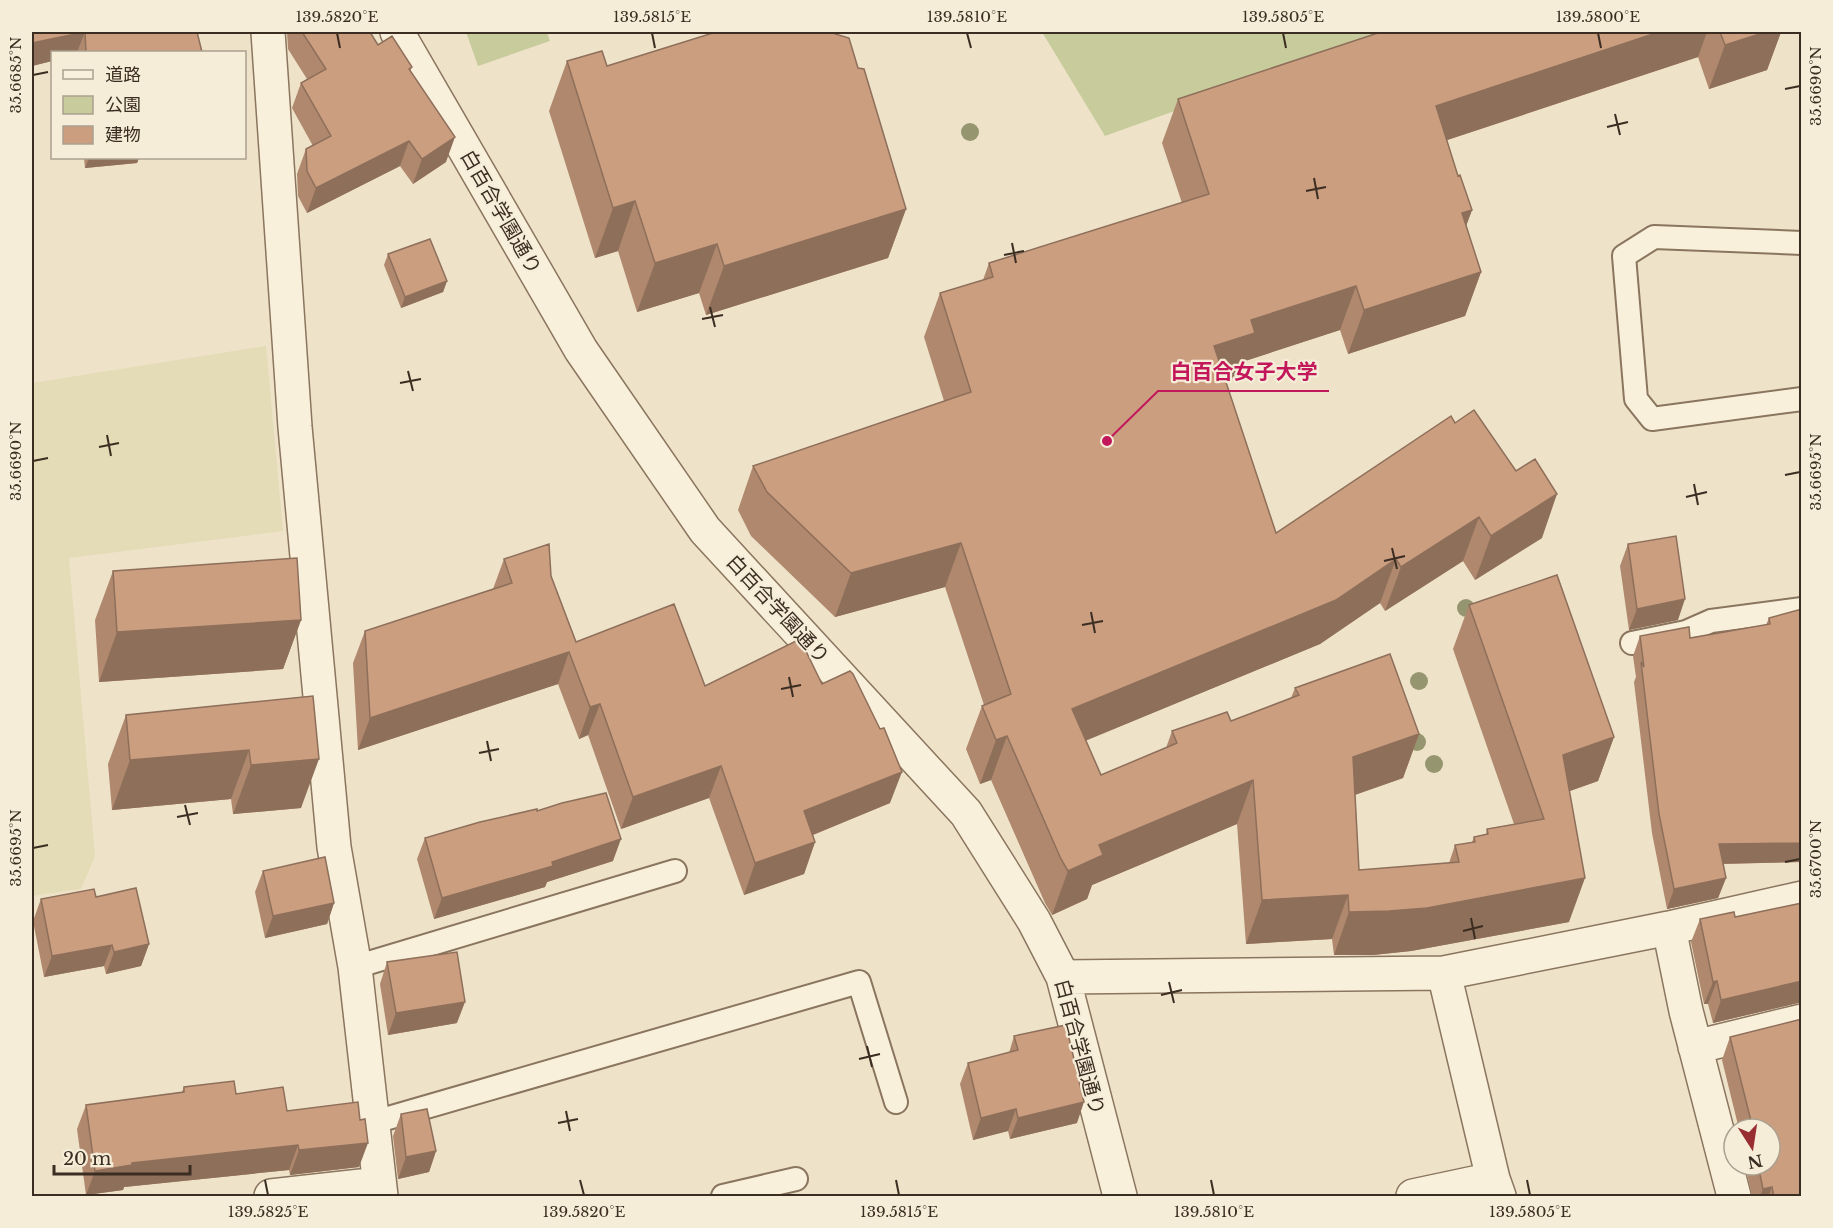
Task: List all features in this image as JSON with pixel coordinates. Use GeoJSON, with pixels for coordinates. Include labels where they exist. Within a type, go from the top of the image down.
{"type":"FeatureCollection","features":[{"type":"Feature","properties":{"kind":"street"},"geometry":{"type":"LineString","coordinates":[[268,32],[296,427],[330,812],[355,967],[380,1190],[270,1197]]}},
{"type":"Feature","properties":{"kind":"street","name":"白百合学園通り"},"geometry":{"type":"LineString","coordinates":[[397,32],[580,350],[705,530],[966,813],[1034,921],[1063,977],[1120,1197]]}},
{"type":"Feature","properties":{"kind":"street"},"geometry":{"type":"LineString","coordinates":[[1063,977],[1444,973],[1669,928],[1802,898]]}},
{"type":"Feature","properties":{"kind":"street"},"geometry":{"type":"LineString","coordinates":[[1669,928],[1695,1047],[1734,1197]]}},
{"type":"Feature","properties":{"kind":"street"},"geometry":{"type":"LineString","coordinates":[[1413,1197],[1496,1188],[1444,973]]}},
{"type":"Feature","properties":{"kind":"street"},"geometry":{"type":"LineString","coordinates":[[1695,1047],[1802,1021]]}},
{"type":"Feature","properties":{"kind":"lane"},"geometry":{"type":"LineString","coordinates":[[1802,243],[1654,237],[1624,256],[1636,399],[1652,419],[1802,399]]}},
{"type":"Feature","properties":{"kind":"lane"},"geometry":{"type":"LineString","coordinates":[[1632,643],[1686,632],[1711,621],[1802,609]]}},
{"type":"Feature","properties":{"kind":"lane"},"geometry":{"type":"LineString","coordinates":[[355,967],[675,871]]}},
{"type":"Feature","properties":{"kind":"lane"},"geometry":{"type":"LineString","coordinates":[[372,1123],[859,982],[896,1102]]}},
{"type":"Feature","properties":{"kind":"lane"},"geometry":{"type":"LineString","coordinates":[[723,1197],[796,1179]]}},
{"type":"Feature","properties":{"kind":"shaded area"},"geometry":{"type":"Polygon","coordinates":[[[266,346],[283,531],[69,558],[95,856],[81,889],[32,896],[32,383],[266,346]]]}},
{"type":"Feature","properties":{"kind":"green space"},"geometry":{"type":"Polygon","coordinates":[[[466,32],[547,32],[550,41],[478,66],[466,32]]]}},
{"type":"Feature","properties":{"kind":"green space"},"geometry":{"type":"Polygon","coordinates":[[[1042,32],[1395,32],[1105,136],[1042,32]]]}},
{"type":"Feature","properties":{"kind":"building"},"geometry":{"type":"Polygon","coordinates":[[[32,32],[85,32],[32,43],[32,32]]]}},
{"type":"Feature","properties":{"kind":"building"},"geometry":{"type":"Polygon","coordinates":[[[85,32],[197,32],[202,51],[86,51],[85,32]]]}},
{"type":"Feature","properties":{"kind":"building"},"geometry":{"type":"Polygon","coordinates":[[[302,32],[370,32],[378,45],[392,36],[412,67],[409,69],[455,137],[422,159],[409,141],[316,188],[307,171],[306,149],[331,136],[301,83],[326,69],[302,32]]]}},
{"type":"Feature","properties":{"kind":"building"},"geometry":{"type":"Polygon","coordinates":[[[716,32],[829,32],[849,38],[858,68],[864,69],[906,209],[724,266],[717,244],[655,263],[635,201],[613,208],[567,61],[602,51],[607,66],[716,32]]]}},
{"type":"Feature","properties":{"kind":"building"},"geometry":{"type":"Polygon","coordinates":[[[1381,32],[1659,32],[1436,106],[1458,176],[1460,175],[1472,210],[1462,213],[1481,272],[1364,310],[1356,286],[1251,320],[1255,333],[1214,346],[1276,533],[1451,416],[1455,423],[1474,410],[1516,471],[1535,459],[1557,494],[1491,536],[1479,517],[1401,567],[1396,559],[1336,600],[1072,709],[1101,775],[1177,743],[1172,731],[1227,712],[1231,721],[1299,695],[1295,688],[1390,654],[1419,734],[1353,757],[1359,870],[1459,862],[1455,845],[1475,842],[1474,837],[1488,834],[1487,829],[1544,819],[1469,605],[1557,575],[1614,737],[1563,755],[1585,878],[1427,908],[1389,911],[1349,912],[1348,895],[1262,900],[1253,780],[1099,845],[1103,855],[1068,871],[1007,736],[996,740],[982,706],[1011,694],[961,543],[851,573],[767,492],[753,466],[971,392],[940,293],[993,277],[989,263],[1209,194],[1178,99],[1381,32]]]}},
{"type":"Feature","properties":{"kind":"building"},"geometry":{"type":"Polygon","coordinates":[[[1720,32],[1766,32],[1725,45],[1720,32]]]}},
{"type":"Feature","properties":{"kind":"building"},"geometry":{"type":"Polygon","coordinates":[[[430,239],[447,281],[405,297],[388,254],[430,239]]]}},
{"type":"Feature","properties":{"kind":"building"},"geometry":{"type":"Polygon","coordinates":[[[1676,536],[1685,599],[1637,609],[1628,544],[1676,536]]]}},
{"type":"Feature","properties":{"kind":"building"},"geometry":{"type":"Polygon","coordinates":[[[549,544],[551,576],[576,642],[674,604],[705,686],[800,639],[822,684],[850,671],[853,674],[880,729],[884,728],[902,772],[804,811],[815,842],[755,863],[721,766],[633,797],[600,704],[590,707],[569,652],[370,718],[365,631],[512,583],[504,559],[549,544]]]}},
{"type":"Feature","properties":{"kind":"building"},"geometry":{"type":"Polygon","coordinates":[[[297,558],[301,620],[117,632],[113,571],[297,558]]]}},
{"type":"Feature","properties":{"kind":"building"},"geometry":{"type":"Polygon","coordinates":[[[1802,609],[1802,843],[1719,844],[1726,878],[1674,889],[1659,814],[1640,636],[1689,627],[1690,638],[1770,624],[1769,618],[1802,609]]]}},
{"type":"Feature","properties":{"kind":"building"},"geometry":{"type":"Polygon","coordinates":[[[313,696],[319,759],[251,765],[249,750],[130,760],[126,715],[313,696]]]}},
{"type":"Feature","properties":{"kind":"building"},"geometry":{"type":"Polygon","coordinates":[[[606,793],[621,839],[552,862],[553,866],[442,898],[425,838],[480,822],[537,809],[537,811],[606,793]]]}},
{"type":"Feature","properties":{"kind":"building"},"geometry":{"type":"Polygon","coordinates":[[[325,857],[334,903],[273,916],[263,871],[325,857]]]}},
{"type":"Feature","properties":{"kind":"building"},"geometry":{"type":"Polygon","coordinates":[[[136,888],[149,944],[114,952],[112,945],[52,956],[41,899],[94,889],[96,897],[136,888]]]}},
{"type":"Feature","properties":{"kind":"building"},"geometry":{"type":"Polygon","coordinates":[[[1802,903],[1802,981],[1721,1000],[1717,981],[1713,982],[1700,919],[1734,912],[1735,917],[1802,903]]]}},
{"type":"Feature","properties":{"kind":"building"},"geometry":{"type":"Polygon","coordinates":[[[457,952],[465,1002],[396,1013],[387,962],[457,952]]]}},
{"type":"Feature","properties":{"kind":"building"},"geometry":{"type":"Polygon","coordinates":[[[1802,1019],[1802,1197],[1774,1197],[1772,1187],[1763,1189],[1760,1177],[1782,1177],[1782,1117],[1750,1117],[1730,1037],[1802,1019]]]}},
{"type":"Feature","properties":{"kind":"building"},"geometry":{"type":"Polygon","coordinates":[[[1066,1025],[1084,1102],[1018,1118],[1016,1109],[981,1118],[968,1063],[1018,1050],[1014,1036],[1066,1025]]]}},
{"type":"Feature","properties":{"kind":"building"},"geometry":{"type":"Polygon","coordinates":[[[234,1081],[236,1094],[283,1087],[287,1111],[358,1102],[360,1120],[365,1119],[368,1143],[299,1150],[298,1145],[132,1163],[132,1165],[95,1171],[86,1105],[184,1092],[184,1087],[234,1081]]]}},
{"type":"Feature","properties":{"kind":"building"},"geometry":{"type":"Polygon","coordinates":[[[427,1109],[436,1151],[406,1157],[401,1114],[427,1109]]]}},
{"type":"Feature","properties":{"kind":"place","name":"白百合女子大学"},"geometry":{"type":"Point","coordinates":[1107,441]}}]}
